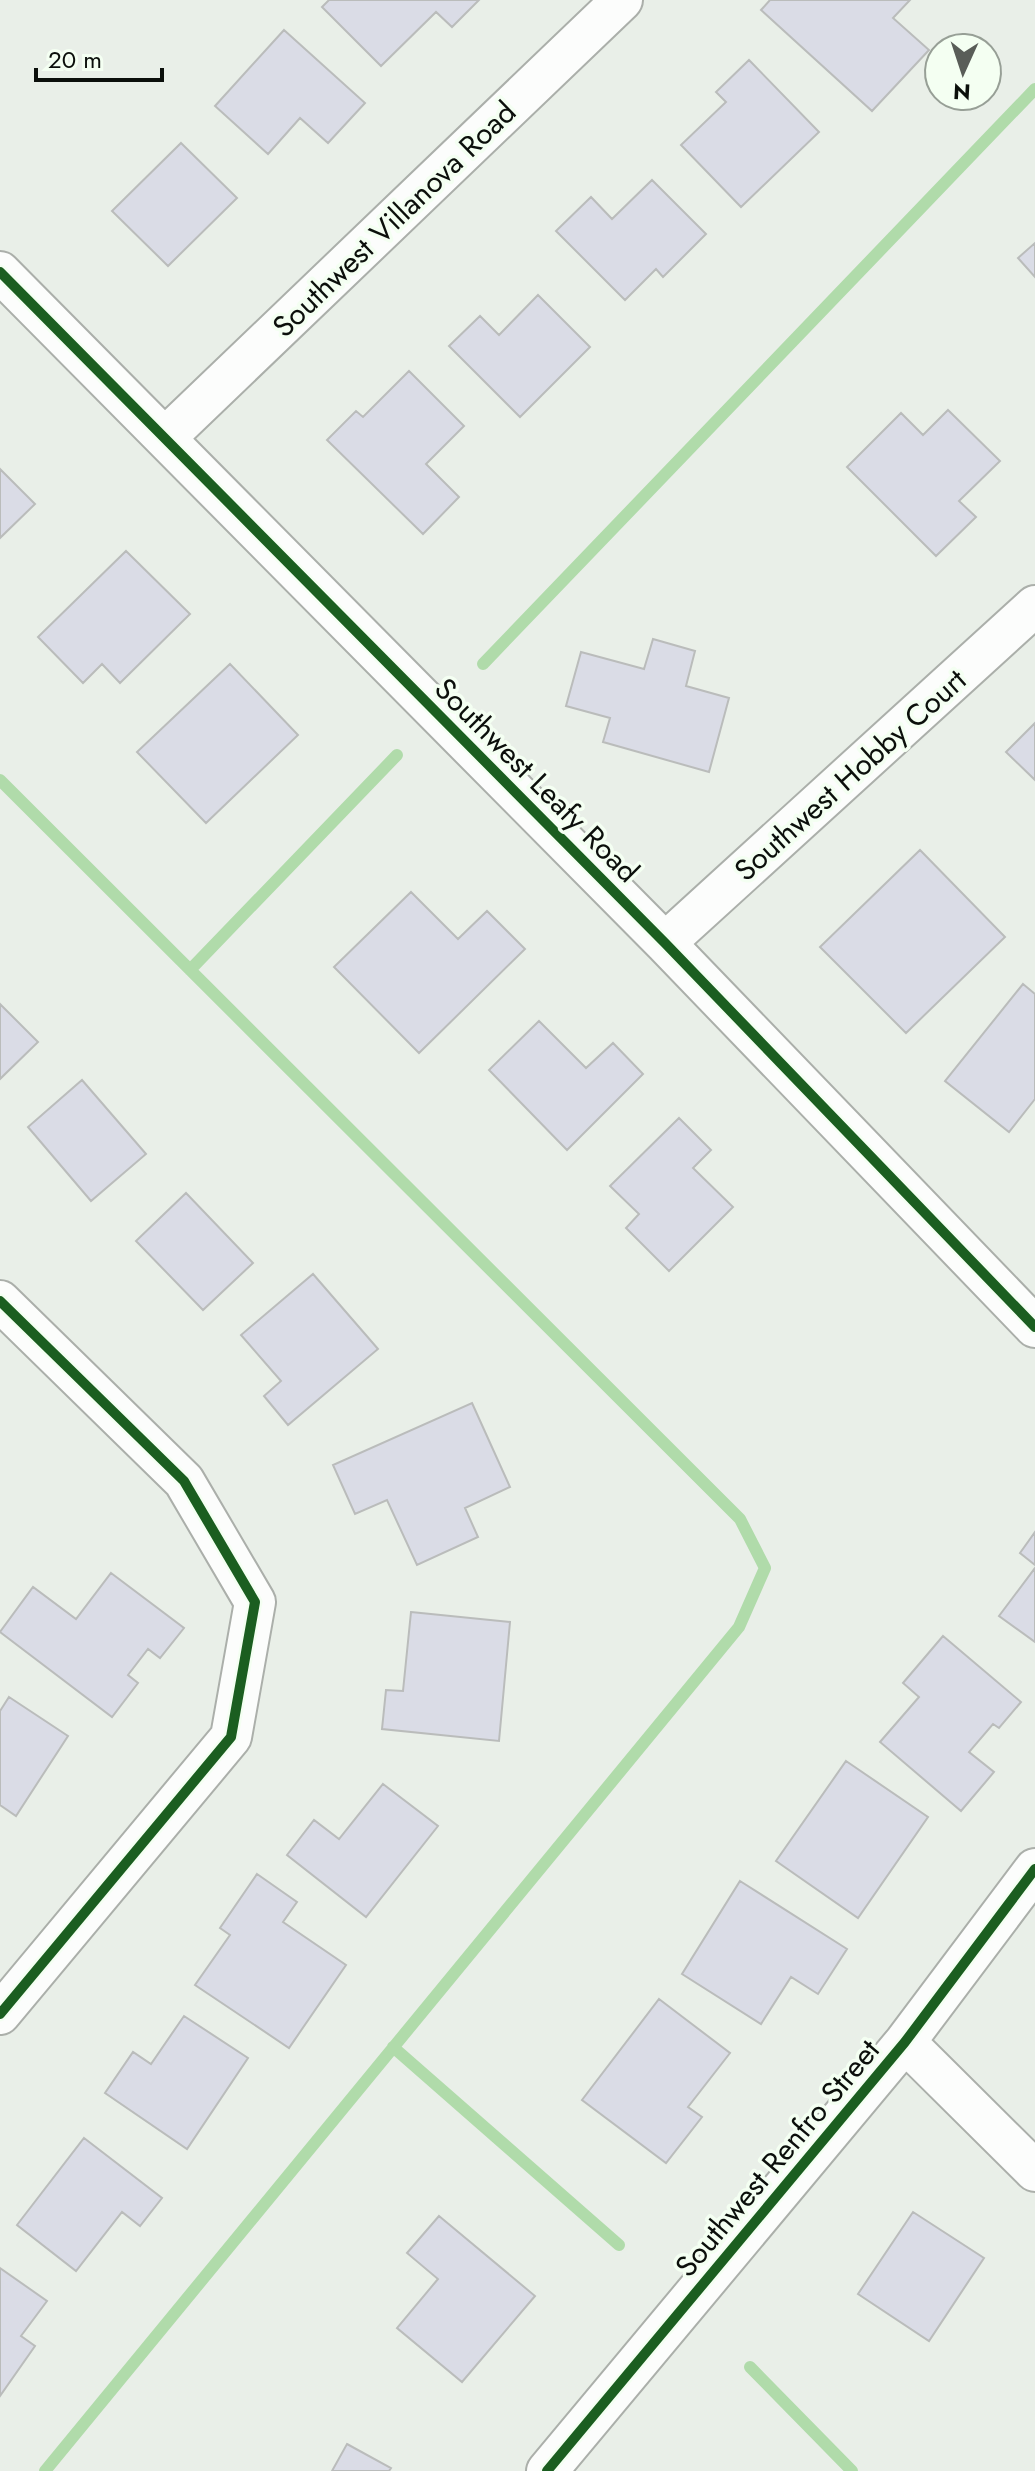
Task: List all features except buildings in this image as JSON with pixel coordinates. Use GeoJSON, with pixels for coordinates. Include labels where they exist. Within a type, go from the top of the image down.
{"type":"FeatureCollection","features":[{"type":"Feature","properties":{"kind":"street","name":"Southwest Villanova Road"},"geometry":{"type":"LineString","coordinates":[[166,437],[622,0]]}},
{"type":"Feature","properties":{"kind":"street","name":"Southwest Leafy Road"},"geometry":{"type":"LineString","coordinates":[[0,272],[665,943],[1035,1327]]}},
{"type":"Feature","properties":{"kind":"street","name":"Southwest Hobby Court"},"geometry":{"type":"LineString","coordinates":[[665,943],[1035,606]]}},
{"type":"Feature","properties":{"kind":"street"},"geometry":{"type":"LineString","coordinates":[[0,1301],[184,1481],[255,1602],[231,1737],[0,2014]]}},
{"type":"Feature","properties":{"kind":"street","name":"Southwest Renfro Street"},"geometry":{"type":"LineString","coordinates":[[547,2471],[905,2042],[1035,1869]]}},
{"type":"Feature","properties":{"kind":"street"},"geometry":{"type":"LineString","coordinates":[[905,2042],[1035,2171]]}},
{"type":"Feature","properties":{"kind":"waterway"},"geometry":{"type":"LineString","coordinates":[[483,664],[1035,89]]}},
{"type":"Feature","properties":{"kind":"waterway"},"geometry":{"type":"LineString","coordinates":[[190,970],[397,755]]}},
{"type":"Feature","properties":{"kind":"waterway"},"geometry":{"type":"LineString","coordinates":[[0,780],[740,1519],[765,1568],[739,1627],[45,2471]]}},
{"type":"Feature","properties":{"kind":"waterway"},"geometry":{"type":"LineString","coordinates":[[393,2047],[619,2245]]}},
{"type":"Feature","properties":{"kind":"waterway"},"geometry":{"type":"LineString","coordinates":[[750,2367],[852,2471]]}},
{"type":"Feature","properties":{"kind":"cycle path"},"geometry":{"type":"LineString","coordinates":[[0,272],[665,943],[1035,1327]]}},
{"type":"Feature","properties":{"kind":"cycle path"},"geometry":{"type":"LineString","coordinates":[[0,1301],[184,1481],[255,1602],[231,1737],[0,2014]]}},
{"type":"Feature","properties":{"kind":"cycle path"},"geometry":{"type":"LineString","coordinates":[[547,2471],[905,2042],[1035,1869]]}}]}
